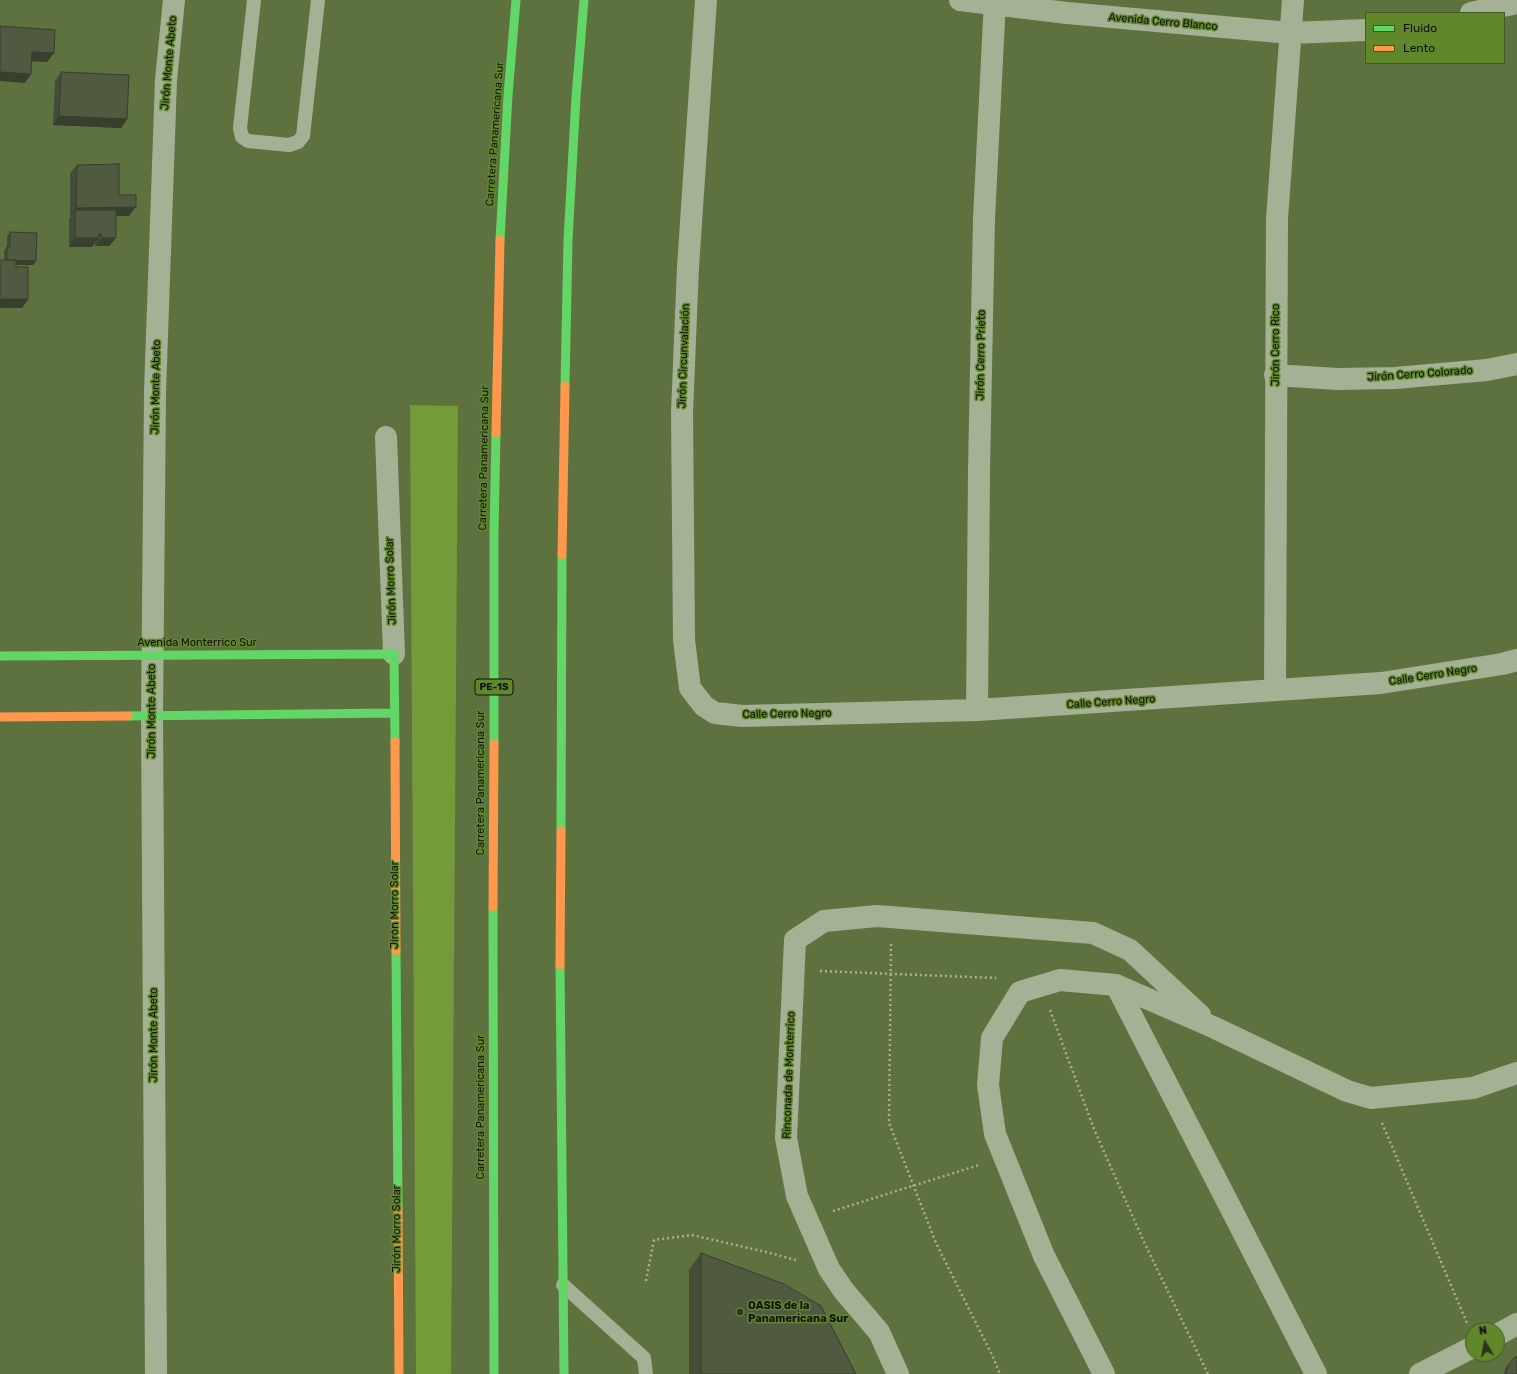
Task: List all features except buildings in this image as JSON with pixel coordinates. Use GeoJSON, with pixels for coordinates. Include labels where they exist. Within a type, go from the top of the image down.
{"type":"FeatureCollection","features":[{"type":"Feature","properties":{"kind":"main road","name":"Carretera Panamericana Sur"},"geometry":{"type":"LineString","coordinates":[[494,1374],[494,524],[500,233],[508,95],[516,0]]}},
{"type":"Feature","properties":{"kind":"main road"},"geometry":{"type":"LineString","coordinates":[[564,1374],[560,1034],[562,526],[568,240],[576,97],[584,0]]}},
{"type":"Feature","properties":{"kind":"main road","name":"Avenida Monterrico Sur"},"geometry":{"type":"LineString","coordinates":[[0,656],[394,654]]}},
{"type":"Feature","properties":{"kind":"main road","name":"Jirón Morro Solar"},"geometry":{"type":"LineString","coordinates":[[394,654],[393,713],[399,1374]]}},
{"type":"Feature","properties":{"kind":"main road"},"geometry":{"type":"LineString","coordinates":[[0,716],[393,713]]}},
{"type":"Feature","properties":{"kind":"street","name":"Jirón Monte Abeto"},"geometry":{"type":"LineString","coordinates":[[156,1374],[152,655],[156,377],[166,80],[174,0]]}},
{"type":"Feature","properties":{"kind":"street","name":"Jirón Circunvalación"},"geometry":{"type":"LineString","coordinates":[[704,706],[690,688],[684,640],[682,412],[688,267],[706,0]]}},
{"type":"Feature","properties":{"kind":"street","name":"Avenida Cerro Blanco"},"geometry":{"type":"LineString","coordinates":[[960,0],[994,3],[1067,14],[1290,33],[1365,30]]}},
{"type":"Feature","properties":{"kind":"street","name":"Jirón Cerro Rico"},"geometry":{"type":"LineString","coordinates":[[1275,690],[1277,219],[1293,0]]}},
{"type":"Feature","properties":{"kind":"street","name":"Jirón Cerro Prieto"},"geometry":{"type":"LineString","coordinates":[[978,710],[979,470],[984,219],[994,3]]}},
{"type":"Feature","properties":{"kind":"street"},"geometry":{"type":"LineString","coordinates":[[1476,12],[1517,3]]}},
{"type":"Feature","properties":{"kind":"street","name":"Jirón Cerro Colorado"},"geometry":{"type":"LineString","coordinates":[[1276,375],[1337,379],[1395,378],[1487,370],[1517,364]]}},
{"type":"Feature","properties":{"kind":"street","name":"Jirón Morro Solar"},"geometry":{"type":"LineString","coordinates":[[386,437],[394,654]]}},
{"type":"Feature","properties":{"kind":"street","name":"Calle Cerro Negro"},"geometry":{"type":"LineString","coordinates":[[704,706],[715,713],[742,716],[978,710],[1381,683],[1502,664],[1517,660]]}},
{"type":"Feature","properties":{"kind":"street","name":"Rinconada de Monterrico"},"geometry":{"type":"LineString","coordinates":[[892,917],[877,916],[824,921],[795,940],[786,1138],[797,1196],[830,1269],[844,1291],[879,1332],[898,1374]]}},
{"type":"Feature","properties":{"kind":"street"},"geometry":{"type":"LineString","coordinates":[[892,917],[1093,933],[1130,950],[1213,1027]]}},
{"type":"Feature","properties":{"kind":"street"},"geometry":{"type":"LineString","coordinates":[[1104,1374],[1044,1256],[995,1134],[988,1085],[992,1038],[1020,992],[1060,980],[1116,985],[1213,1027],[1347,1091],[1371,1098],[1472,1088],[1517,1073]]}},
{"type":"Feature","properties":{"kind":"street"},"geometry":{"type":"LineString","coordinates":[[1116,985],[1316,1374]]}},
{"type":"Feature","properties":{"kind":"street"},"geometry":{"type":"LineString","coordinates":[[1505,1331],[1517,1324]]}},
{"type":"Feature","properties":{"kind":"street"},"geometry":{"type":"LineString","coordinates":[[1420,1374],[1465,1351]]}},
{"type":"Feature","properties":{"kind":"lane"},"geometry":{"type":"LineString","coordinates":[[254,0],[240,128],[242,137],[248,141],[289,145],[298,142],[303,136],[318,0]]}},
{"type":"Feature","properties":{"kind":"lane"},"geometry":{"type":"LineString","coordinates":[[563,1285],[644,1358],[646,1374]]}},
{"type":"Feature","properties":{"kind":"path"},"geometry":{"type":"LineString","coordinates":[[892,917],[889,1123],[936,1243],[990,1350],[1000,1374]]}},
{"type":"Feature","properties":{"kind":"path"},"geometry":{"type":"LineString","coordinates":[[793,970],[998,978],[1008,1011]]}},
{"type":"Feature","properties":{"kind":"path"},"geometry":{"type":"LineString","coordinates":[[1042,985],[1094,1129],[1144,1242],[1208,1374]]}},
{"type":"Feature","properties":{"kind":"path"},"geometry":{"type":"LineString","coordinates":[[1371,1098],[1467,1322]]}},
{"type":"Feature","properties":{"kind":"path"},"geometry":{"type":"LineString","coordinates":[[808,1219],[914,1184],[1004,1157]]}},
{"type":"Feature","properties":{"kind":"path"},"geometry":{"type":"LineString","coordinates":[[646,1281],[654,1240],[692,1235],[830,1269]]}},
{"type":"Feature","properties":{"kind":"green space"},"geometry":{"type":"Polygon","coordinates":[[[410,405],[458,406],[451,1374],[416,1374],[410,405]]]}},
{"type":"Feature","properties":{"kind":"traffic: fast"},"geometry":{"type":"LineString","coordinates":[[500,240],[508,95],[516,0]]}},
{"type":"Feature","properties":{"kind":"traffic: fast"},"geometry":{"type":"LineString","coordinates":[[565,386],[568,240],[576,97],[584,0]]}},
{"type":"Feature","properties":{"kind":"traffic: fast"},"geometry":{"type":"LineString","coordinates":[[494,744],[494,532],[496,433]]}},
{"type":"Feature","properties":{"kind":"traffic: fast"},"geometry":{"type":"LineString","coordinates":[[561,831],[562,555]]}},
{"type":"Feature","properties":{"kind":"traffic: fast"},"geometry":{"type":"LineString","coordinates":[[0,656],[394,654],[395,742]]}},
{"type":"Feature","properties":{"kind":"traffic: fast"},"geometry":{"type":"LineString","coordinates":[[128,716],[393,713]]}},
{"type":"Feature","properties":{"kind":"traffic: fast"},"geometry":{"type":"LineString","coordinates":[[493,907],[494,1374]]}},
{"type":"Feature","properties":{"kind":"traffic: fast"},"geometry":{"type":"LineString","coordinates":[[396,951],[398,1208]]}},
{"type":"Feature","properties":{"kind":"traffic: fast"},"geometry":{"type":"LineString","coordinates":[[560,965],[564,1374]]}},
{"type":"Feature","properties":{"kind":"traffic: slow"},"geometry":{"type":"LineString","coordinates":[[496,433],[500,240]]}},
{"type":"Feature","properties":{"kind":"traffic: slow"},"geometry":{"type":"LineString","coordinates":[[562,555],[565,386]]}},
{"type":"Feature","properties":{"kind":"traffic: slow"},"geometry":{"type":"LineString","coordinates":[[0,717],[128,716]]}},
{"type":"Feature","properties":{"kind":"traffic: slow"},"geometry":{"type":"LineString","coordinates":[[395,742],[396,951]]}},
{"type":"Feature","properties":{"kind":"traffic: slow"},"geometry":{"type":"LineString","coordinates":[[493,907],[494,744]]}},
{"type":"Feature","properties":{"kind":"traffic: slow"},"geometry":{"type":"LineString","coordinates":[[560,965],[561,831]]}},
{"type":"Feature","properties":{"kind":"traffic: slow"},"geometry":{"type":"LineString","coordinates":[[398,1208],[399,1374]]}},
{"type":"Feature","properties":{"kind":"place","name":"OASIS de la Panamericana Sur"},"geometry":{"type":"Point","coordinates":[740,1312]}}]}
